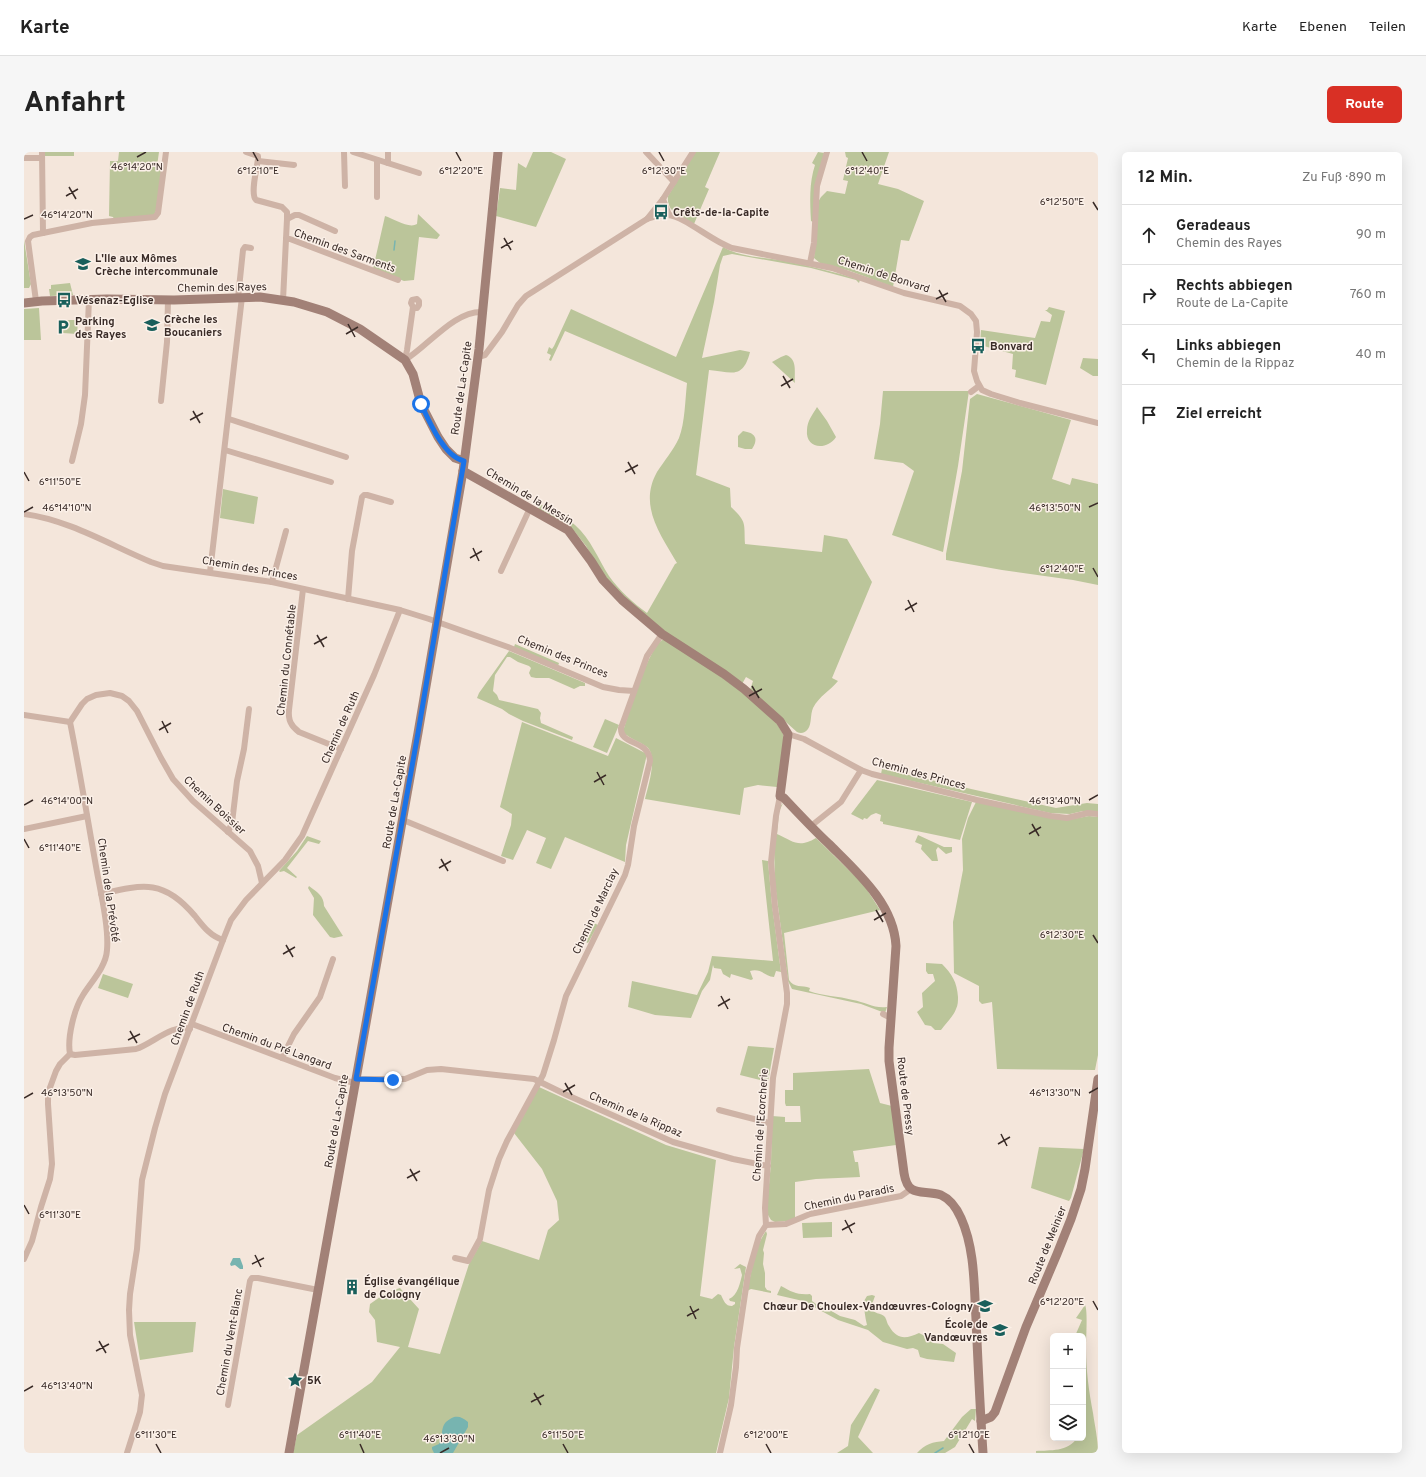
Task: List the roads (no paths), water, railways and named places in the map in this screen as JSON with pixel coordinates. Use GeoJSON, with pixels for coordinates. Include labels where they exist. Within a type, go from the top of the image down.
{"type":"FeatureCollection","features":[{"type":"Feature","properties":{"kind":"street"},"geometry":{"type":"LineString","coordinates":[[36,301],[28,241],[30,237],[33,235],[92,223],[156,217],[158,213],[166,152]]}},
{"type":"Feature","properties":{"kind":"street"},"geometry":{"type":"LineString","coordinates":[[246,152],[294,165]]}},
{"type":"Feature","properties":{"kind":"street"},"geometry":{"type":"LineString","coordinates":[[344,152],[345,186]]}},
{"type":"Feature","properties":{"kind":"street"},"geometry":{"type":"LineString","coordinates":[[353,152],[418,173]]}},
{"type":"Feature","properties":{"kind":"street"},"geometry":{"type":"LineString","coordinates":[[388,152],[388,163]]}},
{"type":"Feature","properties":{"kind":"street","name":"Route de La-Capite"},"geometry":{"type":"LineString","coordinates":[[289,1453],[403,820],[463,466],[483,312],[498,152]]}},
{"type":"Feature","properties":{"kind":"street"},"geometry":{"type":"LineString","coordinates":[[646,152],[674,182]]}},
{"type":"Feature","properties":{"kind":"street"},"geometry":{"type":"LineString","coordinates":[[478,356],[485,355],[502,332],[518,305],[526,296],[647,219],[663,199],[693,152]]}},
{"type":"Feature","properties":{"kind":"street"},"geometry":{"type":"LineString","coordinates":[[810,263],[814,243],[817,186],[826,152]]}},
{"type":"Feature","properties":{"kind":"street"},"geometry":{"type":"LineString","coordinates":[[24,158],[42,155],[43,233]]}},
{"type":"Feature","properties":{"kind":"street","name":"Chemin des Sarments"},"geometry":{"type":"LineString","coordinates":[[258,156],[254,185],[254,198],[256,200],[286,209],[287,212],[283,300]]}},
{"type":"Feature","properties":{"kind":"street"},"geometry":{"type":"LineString","coordinates":[[377,160],[377,197]]}},
{"type":"Feature","properties":{"kind":"street"},"geometry":{"type":"LineString","coordinates":[[647,219],[669,215],[663,199]]}},
{"type":"Feature","properties":{"kind":"street","name":"Chemin des Sarments"},"geometry":{"type":"LineString","coordinates":[[287,219],[295,215],[299,215],[335,231]]}},
{"type":"Feature","properties":{"kind":"street","name":"Chemin de Bonvard"},"geometry":{"type":"LineString","coordinates":[[669,215],[680,219],[727,246],[750,252],[810,263],[853,275],[904,293],[960,306],[974,317],[977,326],[974,371],[979,386]]}},
{"type":"Feature","properties":{"kind":"street","name":"Chemin des Sarments"},"geometry":{"type":"LineString","coordinates":[[286,240],[290,239],[398,280]]}},
{"type":"Feature","properties":{"kind":"street"},"geometry":{"type":"LineString","coordinates":[[210,572],[229,419],[243,250],[245,247],[250,248]]}},
{"type":"Feature","properties":{"kind":"street","name":"Chemin des Rayes"},"geometry":{"type":"LineString","coordinates":[[24,303],[36,301],[89,299],[168,300],[260,297],[306,305],[339,317],[360,329],[405,360],[413,374],[424,410],[438,437],[446,449],[463,466]]}},
{"type":"Feature","properties":{"kind":"street"},"geometry":{"type":"LineString","coordinates":[[72,461],[81,424],[85,395],[89,299]]}},
{"type":"Feature","properties":{"kind":"street"},"geometry":{"type":"LineString","coordinates":[[161,401],[167,342],[168,300]]}},
{"type":"Feature","properties":{"kind":"street"},"geometry":{"type":"LineString","coordinates":[[405,360],[413,307]]}},
{"type":"Feature","properties":{"kind":"street"},"geometry":{"type":"LineString","coordinates":[[405,360],[462,317],[473,312],[483,312]]}},
{"type":"Feature","properties":{"kind":"street"},"geometry":{"type":"LineString","coordinates":[[971,392],[979,386],[991,394],[1067,416],[1098,423]]}},
{"type":"Feature","properties":{"kind":"street"},"geometry":{"type":"LineString","coordinates":[[229,419],[346,457]]}},
{"type":"Feature","properties":{"kind":"street"},"geometry":{"type":"LineString","coordinates":[[225,450],[331,482]]}},
{"type":"Feature","properties":{"kind":"street","name":"Chemin de la Messin"},"geometry":{"type":"LineString","coordinates":[[463,466],[571,533],[603,580],[615,594],[662,634]]}},
{"type":"Feature","properties":{"kind":"street"},"geometry":{"type":"LineString","coordinates":[[348,599],[352,550],[362,497],[367,495],[391,502]]}},
{"type":"Feature","properties":{"kind":"street"},"geometry":{"type":"LineString","coordinates":[[501,571],[530,508]]}},
{"type":"Feature","properties":{"kind":"street","name":"Chemin des Princes"},"geometry":{"type":"LineString","coordinates":[[24,514],[47,518],[64,524],[157,564],[176,569],[210,572],[272,582],[400,610],[508,647],[603,687],[634,691]]}},
{"type":"Feature","properties":{"kind":"street"},"geometry":{"type":"LineString","coordinates":[[272,582],[286,531]]}},
{"type":"Feature","properties":{"kind":"street","name":"Chemin du Connétable"},"geometry":{"type":"LineString","coordinates":[[303,589],[289,719],[294,728],[299,732],[341,749]]}},
{"type":"Feature","properties":{"kind":"street","name":"Chemin de Ruth"},"geometry":{"type":"LineString","coordinates":[[127,1453],[142,1402],[141,1384],[130,1335],[129,1310],[137,1249],[142,1180],[165,1094],[223,940],[234,916],[246,900],[285,860],[296,845],[308,823],[374,675],[400,610]]}},
{"type":"Feature","properties":{"kind":"street"},"geometry":{"type":"LineString","coordinates":[[634,691],[647,656],[662,634],[724,674],[744,689],[780,721],[788,734],[780,796]]}},
{"type":"Feature","properties":{"kind":"street","name":"Chemin de Marclay"},"geometry":{"type":"LineString","coordinates":[[539,1081],[554,1040],[566,996],[616,896],[628,865],[634,826],[650,761],[649,753],[646,749],[627,739],[621,732],[634,691]]}},
{"type":"Feature","properties":{"kind":"street","name":"Chemin Boissier"},"geometry":{"type":"LineString","coordinates":[[70,722],[82,704],[94,696],[110,693],[125,698],[134,707],[160,758],[177,784],[193,802],[244,845],[253,856],[258,866],[262,883]]}},
{"type":"Feature","properties":{"kind":"street"},"geometry":{"type":"LineString","coordinates":[[228,832],[232,823],[249,709]]}},
{"type":"Feature","properties":{"kind":"street"},"geometry":{"type":"LineString","coordinates":[[24,715],[70,722]]}},
{"type":"Feature","properties":{"kind":"street","name":"Chemin de la Prévôté"},"geometry":{"type":"LineString","coordinates":[[70,722],[101,894],[107,952],[102,966],[79,1004],[70,1035],[70,1054]]}},
{"type":"Feature","properties":{"kind":"street","name":"Chemin des Princes"},"geometry":{"type":"LineString","coordinates":[[788,734],[804,738],[861,770],[872,774],[1043,815],[1067,818],[1088,813],[1098,814]]}},
{"type":"Feature","properties":{"kind":"street"},"geometry":{"type":"LineString","coordinates":[[811,826],[838,806],[861,770]]}},
{"type":"Feature","properties":{"kind":"street","name":"Route de Pressy"},"geometry":{"type":"LineString","coordinates":[[780,796],[784,798],[866,882],[892,922],[896,952],[887,1016],[889,1061],[904,1173],[906,1183],[911,1189]]}},
{"type":"Feature","properties":{"kind":"street","name":"Chemin de l'Ecorcherie"},"geometry":{"type":"LineString","coordinates":[[720,1453],[731,1405],[737,1348],[748,1274],[759,1236],[766,1224],[765,1208],[769,1123],[774,1069],[788,998],[775,907],[771,863],[776,816],[780,796]]}},
{"type":"Feature","properties":{"kind":"street"},"geometry":{"type":"LineString","coordinates":[[24,829],[87,816]]}},
{"type":"Feature","properties":{"kind":"street"},"geometry":{"type":"LineString","coordinates":[[403,820],[503,861]]}},
{"type":"Feature","properties":{"kind":"street"},"geometry":{"type":"LineString","coordinates":[[101,894],[140,886],[152,887],[161,890],[178,899],[216,938],[223,940]]}},
{"type":"Feature","properties":{"kind":"street"},"geometry":{"type":"LineString","coordinates":[[282,1058],[294,1034],[320,997],[333,959]]}},
{"type":"Feature","properties":{"kind":"street"},"geometry":{"type":"LineString","coordinates":[[24,1259],[32,1241],[50,1179],[52,1164],[48,1093],[60,1064],[70,1054],[75,1055],[136,1049],[177,1028],[191,1026]]}},
{"type":"Feature","properties":{"kind":"street","name":"Chemin du Pré Langard"},"geometry":{"type":"LineString","coordinates":[[191,1026],[335,1078],[356,1081]]}},
{"type":"Feature","properties":{"kind":"street","name":"Chemin de la Rippaz"},"geometry":{"type":"LineString","coordinates":[[356,1081],[404,1079],[427,1070],[441,1069],[522,1077],[539,1081],[672,1142],[733,1159],[768,1166]]}},
{"type":"Feature","properties":{"kind":"street","name":"Route de Meinier"},"geometry":{"type":"LineString","coordinates":[[982,1421],[991,1417],[995,1412],[1031,1314],[1049,1274],[1073,1213],[1084,1179],[1096,1114],[1098,1079]]}},
{"type":"Feature","properties":{"kind":"street"},"geometry":{"type":"LineString","coordinates":[[455,1258],[468,1261],[480,1239],[489,1190],[499,1159],[539,1081]]}},
{"type":"Feature","properties":{"kind":"street"},"geometry":{"type":"LineString","coordinates":[[719,1110],[769,1123]]}},
{"type":"Feature","properties":{"kind":"street"},"geometry":{"type":"LineString","coordinates":[[911,1189],[918,1192],[937,1194],[947,1199],[956,1210],[966,1232],[972,1266],[983,1453]]}},
{"type":"Feature","properties":{"kind":"street","name":"Chemin du Paradis"},"geometry":{"type":"LineString","coordinates":[[766,1224],[790,1224],[810,1214],[901,1196],[911,1189]]}},
{"type":"Feature","properties":{"kind":"street","name":"Chemin du Vent-Blanc"},"geometry":{"type":"LineString","coordinates":[[228,1405],[250,1280],[252,1278],[258,1278],[318,1290]]}},
{"type":"Feature","properties":{"kind":"water"},"geometry":{"type":"Polygon","coordinates":[[[233,1258],[240,1258],[243,1269],[240,1269],[235,1265],[231,1266],[230,1264],[233,1258]]]}},
{"type":"Feature","properties":{"kind":"water"},"geometry":{"type":"Polygon","coordinates":[[[454,1417],[465,1419],[468,1422],[468,1427],[453,1453],[434,1453],[432,1447],[439,1444],[444,1425],[454,1417]]]}},
{"type":"Feature","properties":{"kind":"waterway"},"geometry":{"type":"LineString","coordinates":[[394,250],[395,241]]}},
{"type":"Feature","properties":{"kind":"waterway"},"geometry":{"type":"LineString","coordinates":[[935,1453],[943,1448]]}},
{"type":"Feature","properties":{"kind":"place","name":"Crêts-de-la-Capite"},"geometry":{"type":"Point","coordinates":[661,212]}},
{"type":"Feature","properties":{"kind":"place","name":"L'Ile aux Mômes Crèche intercommunale"},"geometry":{"type":"Point","coordinates":[83,264]}},
{"type":"Feature","properties":{"kind":"place","name":"Vésenaz-Eglise"},"geometry":{"type":"Point","coordinates":[64,300]}},
{"type":"Feature","properties":{"kind":"place","name":"Crèche les Boucaniers"},"geometry":{"type":"Point","coordinates":[152,325]}},
{"type":"Feature","properties":{"kind":"place","name":"Parking des Rayes"},"geometry":{"type":"Point","coordinates":[63,327]}},
{"type":"Feature","properties":{"kind":"place","name":"Bonvard"},"geometry":{"type":"Point","coordinates":[978,346]}},
{"type":"Feature","properties":{"kind":"place","name":"Église évangélique de Cologny"},"geometry":{"type":"Point","coordinates":[352,1287]}},
{"type":"Feature","properties":{"kind":"place","name":"Chœur De Choulex-Vandœuvres-Cologny"},"geometry":{"type":"Point","coordinates":[985,1306]}},
{"type":"Feature","properties":{"kind":"place","name":"École de Vandœuvres"},"geometry":{"type":"Point","coordinates":[1000,1330]}},
{"type":"Feature","properties":{"kind":"place","name":"5K"},"geometry":{"type":"Point","coordinates":[295,1380]}}]}
